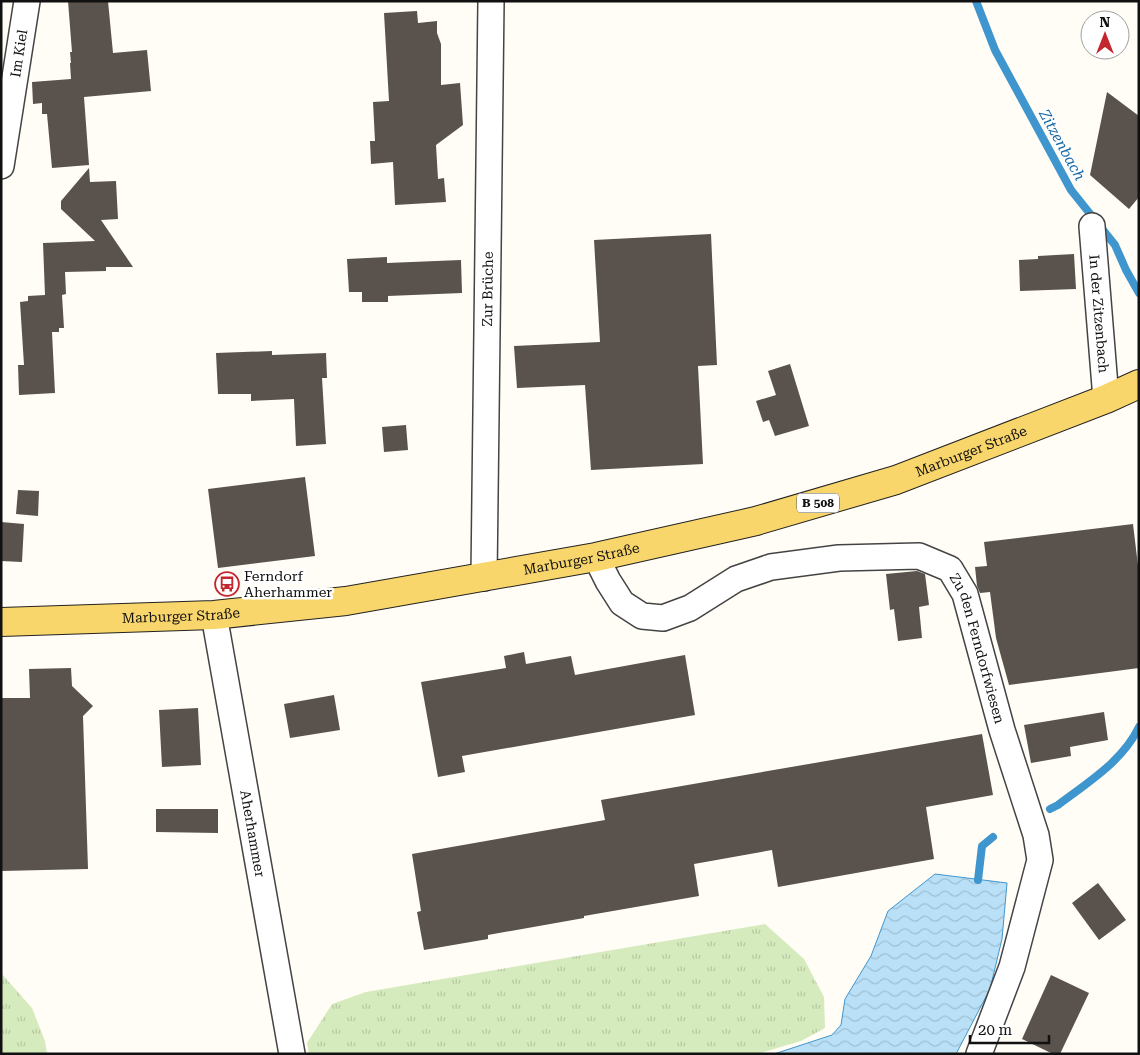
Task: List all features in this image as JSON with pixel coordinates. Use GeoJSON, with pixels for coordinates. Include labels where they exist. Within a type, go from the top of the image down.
{"type":"FeatureCollection","features":[{"type":"Feature","properties":{"kind":"main road","name":"Marburger Straße"},"geometry":{"type":"LineString","coordinates":[[1,622],[214,615],[346,601],[596,558],[756,521],[896,480],[1106,399],[1139,384]]}},
{"type":"Feature","properties":{"kind":"street","name":"Im Kiel"},"geometry":{"type":"LineString","coordinates":[[1,166],[27,1]]}},
{"type":"Feature","properties":{"kind":"street","name":"Zur Brüche"},"geometry":{"type":"LineString","coordinates":[[484,578],[491,1]]}},
{"type":"Feature","properties":{"kind":"street","name":"In der Zitzenbach"},"geometry":{"type":"LineString","coordinates":[[1092,226],[1106,399]]}},
{"type":"Feature","properties":{"kind":"street","name":"Zu den Ferndorfwiesen"},"geometry":{"type":"LineString","coordinates":[[596,558],[622,603],[642,616],[663,618],[690,608],[736,579],[771,567],[839,558],[919,556],[950,569],[965,594],[1002,730],[1036,835],[1040,860],[1012,967],[979,1054]]}},
{"type":"Feature","properties":{"kind":"street","name":"Aherhammer"},"geometry":{"type":"LineString","coordinates":[[214,615],[292,1054]]}},
{"type":"Feature","properties":{"kind":"green space"},"geometry":{"type":"Polygon","coordinates":[[[765,924],[804,959],[824,997],[825,1028],[801,1041],[757,1054],[309,1054],[307,1043],[332,1004],[366,992],[765,924]]]}},
{"type":"Feature","properties":{"kind":"green space"},"geometry":{"type":"Polygon","coordinates":[[[1,973],[32,1008],[45,1041],[47,1054],[1,1054],[1,973]]]}},
{"type":"Feature","properties":{"kind":"water"},"geometry":{"type":"Polygon","coordinates":[[[935,874],[1007,883],[1002,939],[990,989],[956,1054],[774,1054],[832,1035],[841,1025],[845,999],[871,956],[888,911],[935,874]]]}},
{"type":"Feature","properties":{"kind":"building"},"geometry":{"type":"Polygon","coordinates":[[[68,1],[108,1],[113,53],[147,50],[151,91],[84,97],[89,165],[52,168],[47,114],[42,114],[42,103],[33,104],[32,82],[71,79],[70,52],[72,52],[68,1]]]}},
{"type":"Feature","properties":{"kind":"building"},"geometry":{"type":"Polygon","coordinates":[[[417,11],[418,23],[437,21],[437,33],[441,44],[441,85],[460,83],[463,125],[436,145],[438,179],[444,178],[446,202],[395,205],[393,162],[371,164],[370,141],[375,141],[373,102],[389,101],[384,13],[417,11]]]}},
{"type":"Feature","properties":{"kind":"building"},"geometry":{"type":"Polygon","coordinates":[[[1107,92],[1139,116],[1139,197],[1129,209],[1090,175],[1107,92]]]}},
{"type":"Feature","properties":{"kind":"building"},"geometry":{"type":"Polygon","coordinates":[[[89,168],[90,182],[116,181],[118,219],[101,220],[133,267],[106,267],[106,271],[65,272],[66,294],[62,295],[64,328],[59,328],[59,332],[52,332],[55,393],[19,395],[18,365],[24,365],[20,302],[28,301],[28,296],[45,295],[43,243],[95,241],[61,209],[61,201],[89,168]]]}},
{"type":"Feature","properties":{"kind":"building"},"geometry":{"type":"Polygon","coordinates":[[[711,234],[717,365],[698,366],[703,464],[591,470],[585,385],[517,388],[514,346],[600,342],[594,240],[711,234]]]}},
{"type":"Feature","properties":{"kind":"building"},"geometry":{"type":"Polygon","coordinates":[[[1074,254],[1076,289],[1020,291],[1019,260],[1038,259],[1038,256],[1074,254]]]}},
{"type":"Feature","properties":{"kind":"building"},"geometry":{"type":"Polygon","coordinates":[[[387,257],[387,263],[461,260],[462,293],[388,296],[388,302],[362,302],[362,292],[349,292],[347,259],[387,257]]]}},
{"type":"Feature","properties":{"kind":"building"},"geometry":{"type":"Polygon","coordinates":[[[272,351],[272,355],[326,353],[327,378],[322,378],[326,444],[296,446],[294,399],[251,401],[251,394],[218,394],[216,353],[272,351]]]}},
{"type":"Feature","properties":{"kind":"building"},"geometry":{"type":"Polygon","coordinates":[[[790,364],[809,426],[775,436],[769,420],[763,422],[756,401],[776,395],[768,371],[790,364]]]}},
{"type":"Feature","properties":{"kind":"building"},"geometry":{"type":"Polygon","coordinates":[[[406,425],[408,450],[384,452],[382,427],[406,425]]]}},
{"type":"Feature","properties":{"kind":"building"},"geometry":{"type":"Polygon","coordinates":[[[305,477],[315,556],[218,568],[208,489],[305,477]]]}},
{"type":"Feature","properties":{"kind":"building"},"geometry":{"type":"Polygon","coordinates":[[[18,490],[39,491],[38,516],[16,514],[18,490]]]}},
{"type":"Feature","properties":{"kind":"building"},"geometry":{"type":"Polygon","coordinates":[[[1,522],[24,524],[22,562],[1,561],[1,522]]]}},
{"type":"Feature","properties":{"kind":"building"},"geometry":{"type":"Polygon","coordinates":[[[1133,524],[1139,574],[1139,668],[1009,685],[996,638],[990,592],[980,593],[977,586],[975,567],[987,566],[984,542],[1133,524]]]}},
{"type":"Feature","properties":{"kind":"building"},"geometry":{"type":"Polygon","coordinates":[[[917,571],[925,574],[929,605],[919,607],[922,638],[898,641],[894,609],[890,610],[886,574],[917,571]]]}},
{"type":"Feature","properties":{"kind":"building"},"geometry":{"type":"Polygon","coordinates":[[[524,652],[526,664],[571,656],[575,675],[685,655],[695,715],[462,756],[465,772],[438,777],[421,682],[506,668],[504,656],[524,652]]]}},
{"type":"Feature","properties":{"kind":"building"},"geometry":{"type":"Polygon","coordinates":[[[71,668],[72,686],[93,706],[83,716],[88,869],[1,871],[1,698],[30,698],[29,669],[71,668]]]}},
{"type":"Feature","properties":{"kind":"building"},"geometry":{"type":"Polygon","coordinates":[[[334,695],[340,730],[290,738],[284,704],[334,695]]]}},
{"type":"Feature","properties":{"kind":"building"},"geometry":{"type":"Polygon","coordinates":[[[198,708],[201,765],[162,767],[159,710],[198,708]]]}},
{"type":"Feature","properties":{"kind":"building"},"geometry":{"type":"Polygon","coordinates":[[[1104,712],[1108,740],[1070,747],[1071,756],[1031,763],[1024,725],[1104,712]]]}},
{"type":"Feature","properties":{"kind":"building"},"geometry":{"type":"Polygon","coordinates":[[[982,734],[993,795],[926,807],[934,859],[778,887],[772,850],[694,864],[699,896],[584,916],[584,918],[488,935],[488,939],[424,950],[417,912],[421,911],[412,854],[605,820],[601,800],[982,734]]]}},
{"type":"Feature","properties":{"kind":"building"},"geometry":{"type":"Polygon","coordinates":[[[156,809],[218,809],[218,833],[156,832],[156,809]]]}},
{"type":"Feature","properties":{"kind":"building"},"geometry":{"type":"Polygon","coordinates":[[[1098,883],[1126,920],[1099,940],[1072,903],[1098,883]]]}},
{"type":"Feature","properties":{"kind":"building"},"geometry":{"type":"Polygon","coordinates":[[[1051,975],[1089,993],[1060,1054],[1053,1054],[1022,1039],[1051,975]]]}},
{"type":"Feature","properties":{"kind":"waterway","name":"Zitzenbach"},"geometry":{"type":"LineString","coordinates":[[976,1],[995,50],[1071,190],[1115,245],[1139,293]]}},
{"type":"Feature","properties":{"kind":"waterway"},"geometry":{"type":"LineString","coordinates":[[1050,809],[1081,788],[1114,761],[1124,750],[1139,727]]}},
{"type":"Feature","properties":{"kind":"waterway"},"geometry":{"type":"LineString","coordinates":[[978,880],[982,846],[993,837]]}},
{"type":"Feature","properties":{"kind":"place","name":"Ferndorf Aherhammer"},"geometry":{"type":"Point","coordinates":[227,584]}}]}
